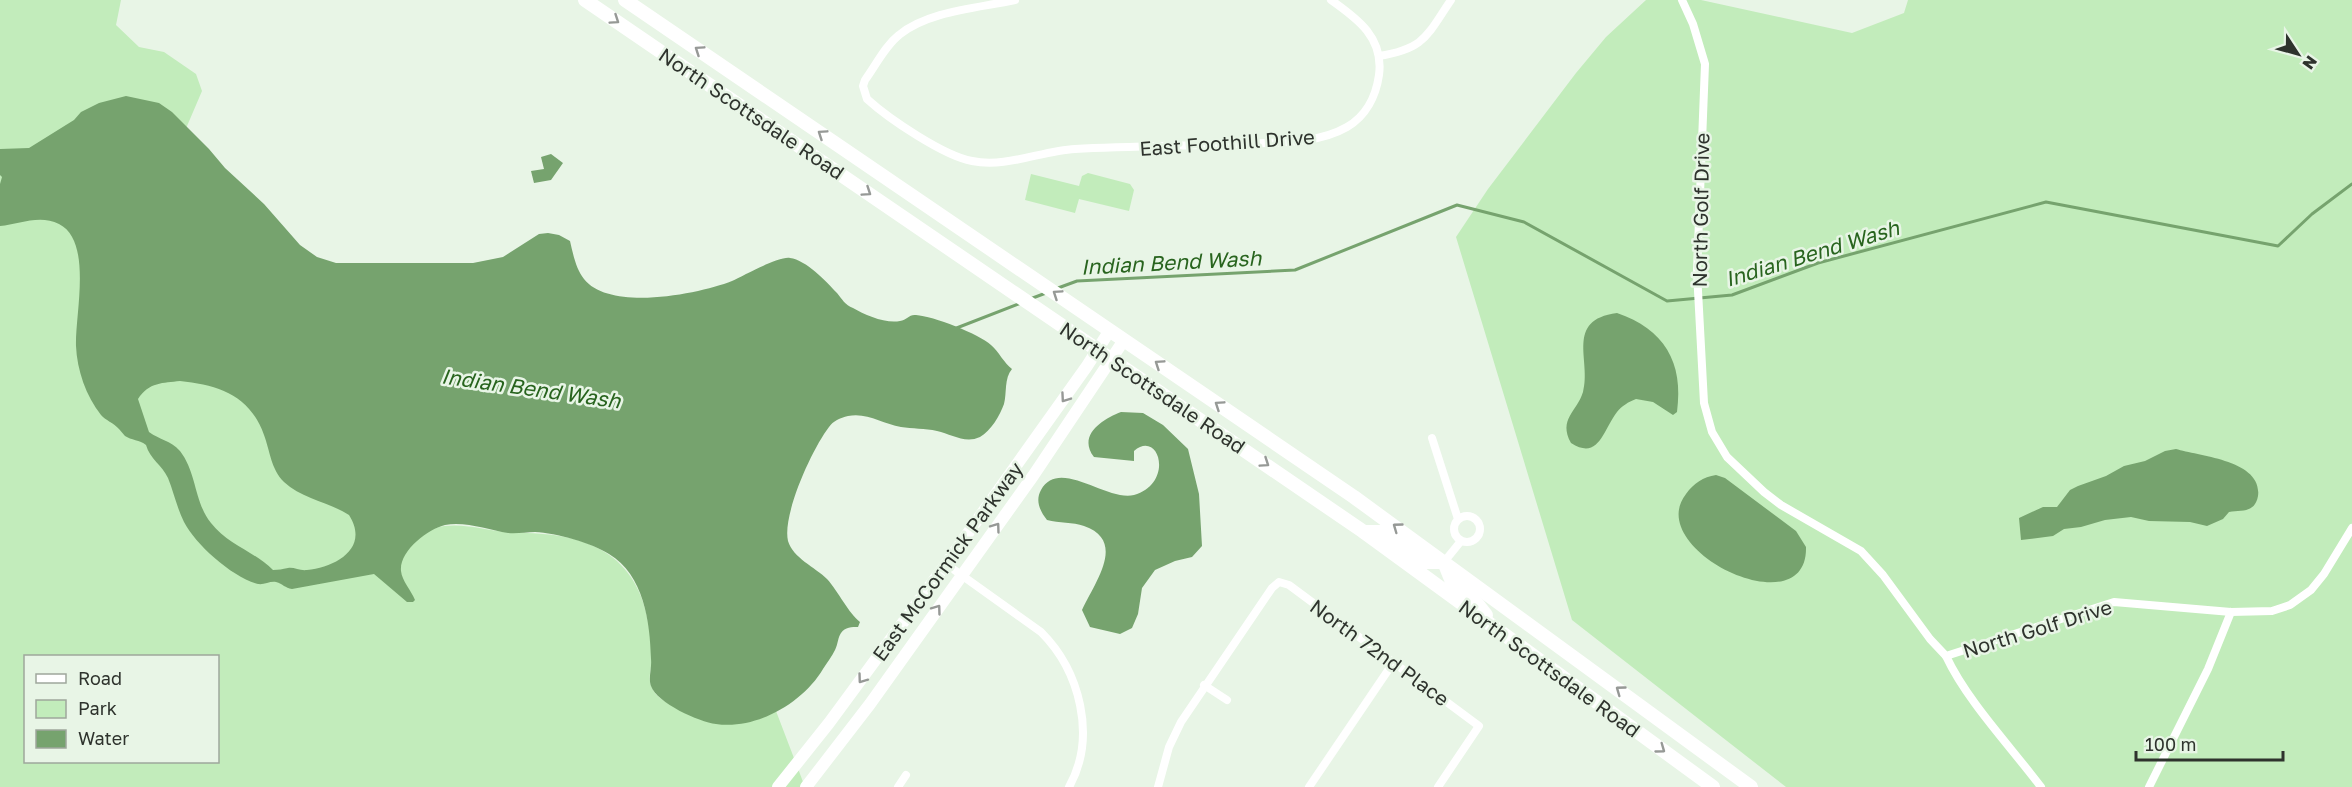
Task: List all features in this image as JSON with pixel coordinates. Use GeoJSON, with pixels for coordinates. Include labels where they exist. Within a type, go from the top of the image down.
{"type":"FeatureCollection","features":[{"type":"Feature","properties":{"kind":"main road","name":"North Scottsdale Road"},"geometry":{"type":"LineString","coordinates":[[585,0],[1364,532],[1713,787]]}},
{"type":"Feature","properties":{"kind":"main road","name":"North Scottsdale Road"},"geometry":{"type":"LineString","coordinates":[[625,0],[1300,459],[1752,787]]}},
{"type":"Feature","properties":{"kind":"main road","name":"East McCormick Parkway"},"geometry":{"type":"LineString","coordinates":[[778,787],[829,723],[946,564],[1097,349],[1108,329]]}},
{"type":"Feature","properties":{"kind":"main road","name":"East McCormick Parkway"},"geometry":{"type":"LineString","coordinates":[[806,787],[870,704],[962,575],[1124,340]]}},
{"type":"Feature","properties":{"kind":"main road"},"geometry":{"type":"LineString","coordinates":[[1364,532],[1381,532],[1425,562],[1444,562],[1452,582],[1472,597],[1500,631]]}},
{"type":"Feature","properties":{"kind":"street","name":"East Foothill Drive"},"geometry":{"type":"LineString","coordinates":[[1015,0],[918,22],[889,45],[865,80],[864,92],[873,104],[949,154],[988,163],[1074,149],[1271,142],[1320,137],[1345,128],[1364,113],[1378,84],[1379,56]]}},
{"type":"Feature","properties":{"kind":"street"},"geometry":{"type":"LineString","coordinates":[[1331,0],[1364,25],[1374,40],[1379,56],[1403,51],[1420,42],[1451,0]]}},
{"type":"Feature","properties":{"kind":"street","name":"North Golf Drive"},"geometry":{"type":"LineString","coordinates":[[1682,0],[1695,30],[1705,64],[1697,272],[1704,403],[1712,432],[1727,457],[1781,504],[1861,551],[1883,575],[1930,639],[1946,656],[2114,602],[2231,612],[2272,611],[2290,605],[2304,595],[2324,574],[2352,528]]}},
{"type":"Feature","properties":{"kind":"street"},"geometry":{"type":"LineString","coordinates":[[1432,438],[1458,519],[1454,531],[1461,541]]}},
{"type":"Feature","properties":{"kind":"street"},"geometry":{"type":"LineString","coordinates":[[1444,562],[1461,541],[1474,540],[1480,529],[1474,518],[1466,516],[1458,519]]}},
{"type":"Feature","properties":{"kind":"street"},"geometry":{"type":"LineString","coordinates":[[946,564],[1041,632],[1064,661],[1077,693],[1083,730],[1078,766],[1069,787]]}},
{"type":"Feature","properties":{"kind":"street","name":"North 72nd Place"},"geometry":{"type":"LineString","coordinates":[[1204,686],[1272,588],[1279,582],[1289,585],[1479,726],[1438,787]]}},
{"type":"Feature","properties":{"kind":"street"},"geometry":{"type":"LineString","coordinates":[[2149,787],[2208,669],[2231,612]]}},
{"type":"Feature","properties":{"kind":"street"},"geometry":{"type":"LineString","coordinates":[[1946,656],[1953,671],[2041,787]]}},
{"type":"Feature","properties":{"kind":"street"},"geometry":{"type":"LineString","coordinates":[[1309,787],[1394,663]]}},
{"type":"Feature","properties":{"kind":"street"},"geometry":{"type":"LineString","coordinates":[[1158,787],[1174,734],[1204,686],[1227,700]]}},
{"type":"Feature","properties":{"kind":"street"},"geometry":{"type":"LineString","coordinates":[[898,787],[906,775]]}},
{"type":"Feature","properties":{"kind":"green space"},"geometry":{"type":"Polygon","coordinates":[[[0,0],[121,0],[116,25],[139,47],[164,52],[196,74],[202,91],[137,243],[434,528],[456,525],[546,534],[570,538],[591,545],[609,555],[624,568],[636,586],[645,608],[652,652],[650,679],[652,689],[657,695],[688,714],[724,724],[748,721],[776,711],[805,787],[0,787],[0,0]]]}},
{"type":"Feature","properties":{"kind":"green space"},"geometry":{"type":"Polygon","coordinates":[[[1646,0],[1701,0],[1852,33],[1904,13],[1908,0],[2352,0],[2352,787],[1786,787],[1572,620],[1456,237],[1488,189],[1576,73],[1606,37],[1646,0]]]}},
{"type":"Feature","properties":{"kind":"green space"},"geometry":{"type":"Polygon","coordinates":[[[1088,173],[1130,184],[1134,190],[1129,211],[1079,199],[1075,213],[1025,200],[1031,174],[1079,186],[1082,176],[1088,173]]]}},
{"type":"Feature","properties":{"kind":"water"},"geometry":{"type":"Polygon","coordinates":[[[126,96],[159,103],[172,112],[225,168],[264,204],[300,245],[317,257],[336,263],[473,263],[503,257],[539,234],[548,233],[559,235],[570,241],[581,275],[596,289],[613,295],[634,298],[699,291],[732,281],[778,260],[790,258],[809,267],[844,302],[869,316],[894,322],[914,315],[924,316],[955,326],[985,341],[1012,369],[1007,381],[1004,404],[991,427],[980,437],[974,439],[963,439],[932,430],[894,426],[855,415],[837,420],[831,425],[822,437],[800,482],[789,515],[788,541],[799,557],[827,579],[860,622],[858,627],[847,628],[841,633],[831,657],[803,693],[777,712],[747,723],[731,725],[700,720],[679,711],[661,699],[650,683],[649,630],[643,600],[630,574],[609,554],[574,539],[535,532],[508,533],[461,524],[438,527],[416,542],[402,563],[402,575],[415,600],[413,602],[407,602],[374,574],[292,589],[276,582],[258,584],[237,575],[206,550],[184,522],[168,478],[146,445],[125,436],[101,415],[91,400],[80,373],[77,355],[79,262],[76,246],[69,233],[59,224],[44,220],[0,226],[2,177],[0,175],[0,149],[29,148],[74,120],[81,112],[99,103],[126,96]],[[180,381],[157,384],[147,389],[138,399],[149,432],[176,447],[186,460],[205,515],[218,531],[273,570],[318,568],[329,565],[347,554],[353,546],[355,537],[349,515],[291,488],[276,471],[264,435],[250,410],[231,394],[180,381]]]}},
{"type":"Feature","properties":{"kind":"water"},"geometry":{"type":"Polygon","coordinates":[[[551,154],[563,163],[551,180],[534,183],[531,171],[544,169],[541,157],[551,154]]]}},
{"type":"Feature","properties":{"kind":"water"},"geometry":{"type":"Polygon","coordinates":[[[1617,313],[1647,328],[1667,350],[1677,378],[1677,412],[1673,415],[1653,402],[1636,399],[1619,410],[1594,446],[1580,448],[1571,443],[1567,428],[1570,416],[1583,392],[1585,333],[1591,324],[1601,317],[1617,313]]]}},
{"type":"Feature","properties":{"kind":"water"},"geometry":{"type":"Polygon","coordinates":[[[1121,412],[1143,413],[1163,425],[1188,449],[1199,494],[1202,546],[1192,557],[1175,561],[1155,570],[1142,588],[1138,614],[1132,628],[1120,634],[1090,627],[1082,610],[1104,563],[1106,552],[1104,542],[1097,533],[1084,526],[1047,520],[1040,509],[1038,498],[1041,490],[1049,481],[1059,478],[1071,479],[1123,495],[1134,495],[1147,489],[1155,480],[1159,470],[1156,452],[1150,447],[1143,446],[1134,451],[1134,461],[1094,457],[1090,449],[1090,435],[1094,429],[1121,412]]]}},
{"type":"Feature","properties":{"kind":"water"},"geometry":{"type":"Polygon","coordinates":[[[2176,449],[2213,457],[2240,467],[2250,474],[2257,484],[2258,496],[2254,505],[2247,510],[2229,512],[2223,519],[2207,526],[2190,522],[2149,521],[2131,517],[2064,529],[2053,536],[2021,540],[2019,518],[2043,507],[2057,507],[2070,490],[2078,486],[2106,476],[2124,466],[2176,449]]]}},
{"type":"Feature","properties":{"kind":"water"},"geometry":{"type":"Polygon","coordinates":[[[1716,475],[1725,478],[1796,531],[1806,547],[1800,571],[1782,581],[1757,581],[1730,572],[1705,557],[1686,537],[1679,516],[1686,494],[1699,481],[1716,475]]]}},
{"type":"Feature","properties":{"kind":"waterway","name":"Indian Bend Wash"},"geometry":{"type":"LineString","coordinates":[[1058,288],[1077,281],[1295,270],[1457,205],[1524,222],[1667,301],[1732,295],[1818,263],[2046,202],[2278,246],[2312,214],[2352,184]]}},
{"type":"Feature","properties":{"kind":"waterway","name":"Indian Bend Wash"},"geometry":{"type":"LineString","coordinates":[[1030,299],[1046,293]]}},
{"type":"Feature","properties":{"kind":"waterway","name":"Indian Bend Wash"},"geometry":{"type":"LineString","coordinates":[[954,329],[1021,303]]}}]}
